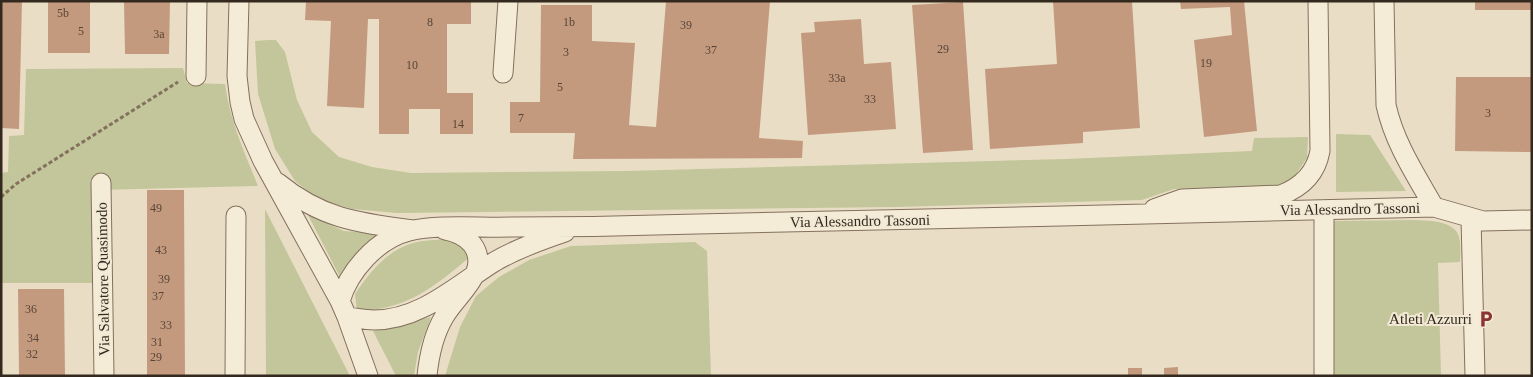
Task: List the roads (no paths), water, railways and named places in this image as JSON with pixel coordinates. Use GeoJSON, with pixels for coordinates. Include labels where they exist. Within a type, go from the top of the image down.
{"type":"FeatureCollection","features":[{"type":"Feature","properties":{"kind":"street"},"geometry":{"type":"LineString","coordinates":[[196,76],[197,1]]}},
{"type":"Feature","properties":{"kind":"street"},"geometry":{"type":"LineString","coordinates":[[239,1],[237,76],[240,102],[252,137],[382,376]]}},
{"type":"Feature","properties":{"kind":"street"},"geometry":{"type":"LineString","coordinates":[[503,73],[508,1]]}},
{"type":"Feature","properties":{"kind":"street","name":"Via Alessandro Tassoni"},"geometry":{"type":"LineString","coordinates":[[1139,214],[1182,199],[1281,195],[1291,191],[1307,179],[1318,162],[1320,151],[1318,1]]}},
{"type":"Feature","properties":{"kind":"street","name":"Via Alessandro Tassoni"},"geometry":{"type":"LineString","coordinates":[[580,227],[523,248],[495,262],[435,301],[415,311],[375,320],[344,309],[349,280],[357,268],[371,254],[389,240],[403,233],[436,228],[580,227],[1434,207],[1405,156],[1389,121],[1386,105],[1384,1]]}},
{"type":"Feature","properties":{"kind":"street"},"geometry":{"type":"LineString","coordinates":[[274,180],[295,197],[321,211],[354,222],[416,230]]}},
{"type":"Feature","properties":{"kind":"street","name":"Via Salvatore Quasimodo"},"geometry":{"type":"LineString","coordinates":[[101,183],[104,376]]}},
{"type":"Feature","properties":{"kind":"street"},"geometry":{"type":"LineString","coordinates":[[1434,207],[1482,220],[1532,220]]}},
{"type":"Feature","properties":{"kind":"street"},"geometry":{"type":"LineString","coordinates":[[1324,210],[1324,376]]}},
{"type":"Feature","properties":{"kind":"street"},"geometry":{"type":"LineString","coordinates":[[235,376],[236,216]]}},
{"type":"Feature","properties":{"kind":"street"},"geometry":{"type":"LineString","coordinates":[[1471,218],[1475,376]]}},
{"type":"Feature","properties":{"kind":"street","name":"Via Alessandro Tassoni"},"geometry":{"type":"LineString","coordinates":[[416,230],[458,233],[465,237],[476,250],[479,261],[476,275],[442,318],[432,346],[426,376]]}},
{"type":"Feature","properties":{"kind":"street"},"geometry":{"type":"LineString","coordinates":[[344,309],[368,376]]}},
{"type":"Feature","properties":{"kind":"place","name":"Atleti Azzurri"},"geometry":{"type":"Point","coordinates":[1486,319]}}]}
